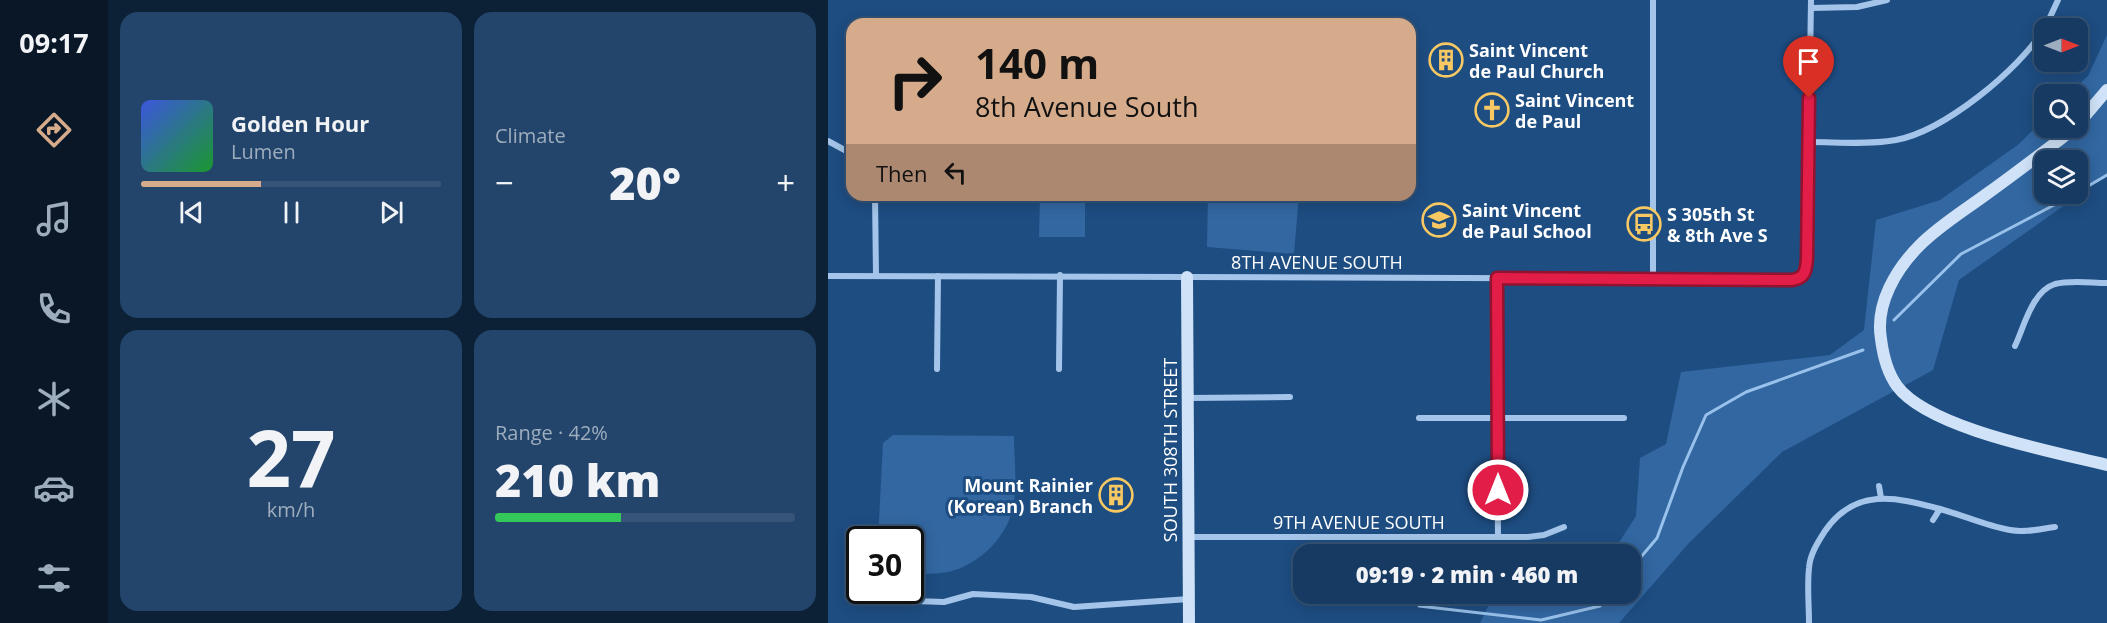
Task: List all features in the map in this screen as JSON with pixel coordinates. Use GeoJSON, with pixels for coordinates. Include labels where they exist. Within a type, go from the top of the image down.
{"type":"FeatureCollection","features":[{"type":"Feature","properties":{"kind":"main road"},"geometry":{"type":"LineString","coordinates":[[2088,112],[2107,90]]}},
{"type":"Feature","properties":{"kind":"main road"},"geometry":{"type":"LineString","coordinates":[[2062,138],[1954,216],[1919,246],[1900,269],[1887,294],[1881,314],[1880,334],[1888,370],[1897,386],[1910,399],[1928,411],[1981,433],[2107,465]]}},
{"type":"Feature","properties":{"kind":"main road","name":"SOUTH 308TH STREET"},"geometry":{"type":"LineString","coordinates":[[1187,277],[1189,623]]}},
{"type":"Feature","properties":{"kind":"street"},"geometry":{"type":"LineString","coordinates":[[1653,0],[1653,279]]}},
{"type":"Feature","properties":{"kind":"street"},"geometry":{"type":"LineString","coordinates":[[1811,0],[1809,142],[1880,142],[1904,138],[1927,129],[1973,100],[2009,71],[2034,43]]}},
{"type":"Feature","properties":{"kind":"street"},"geometry":{"type":"LineString","coordinates":[[1811,8],[1857,8],[1887,0]]}},
{"type":"Feature","properties":{"kind":"street"},"geometry":{"type":"LineString","coordinates":[[2050,18],[2058,0]]}},
{"type":"Feature","properties":{"kind":"street"},"geometry":{"type":"LineString","coordinates":[[828,141],[846,151]]}},
{"type":"Feature","properties":{"kind":"street","name":"8TH AVENUE SOUTH"},"geometry":{"type":"LineString","coordinates":[[828,276],[1060,275],[1792,280],[1804,275],[1807,259],[1809,142]]}},
{"type":"Feature","properties":{"kind":"street"},"geometry":{"type":"LineString","coordinates":[[875,201],[876,276]]}},
{"type":"Feature","properties":{"kind":"street"},"geometry":{"type":"LineString","coordinates":[[1059,369],[1060,275]]}},
{"type":"Feature","properties":{"kind":"street"},"geometry":{"type":"LineString","coordinates":[[937,369],[938,276]]}},
{"type":"Feature","properties":{"kind":"street"},"geometry":{"type":"LineString","coordinates":[[1497,278],[1498,537]]}},
{"type":"Feature","properties":{"kind":"street"},"geometry":{"type":"LineString","coordinates":[[2015,346],[2033,306],[2047,289],[2061,283],[2107,283]]}},
{"type":"Feature","properties":{"kind":"street"},"geometry":{"type":"LineString","coordinates":[[1188,398],[1290,397]]}},
{"type":"Feature","properties":{"kind":"street"},"geometry":{"type":"LineString","coordinates":[[1419,418],[1624,418]]}},
{"type":"Feature","properties":{"kind":"street"},"geometry":{"type":"LineString","coordinates":[[1879,486],[1881,498]]}},
{"type":"Feature","properties":{"kind":"street"},"geometry":{"type":"LineString","coordinates":[[1809,623],[1809,568],[1816,545],[1829,525],[1845,510],[1858,502],[1881,498],[1940,509],[2009,530],[2029,531],[2055,527]]}},
{"type":"Feature","properties":{"kind":"street"},"geometry":{"type":"LineString","coordinates":[[1933,520],[1940,509]]}},
{"type":"Feature","properties":{"kind":"street","name":"9TH AVENUE SOUTH"},"geometry":{"type":"LineString","coordinates":[[1189,537],[1534,537],[1554,532],[1564,526]]}},
{"type":"Feature","properties":{"kind":"street"},"geometry":{"type":"LineString","coordinates":[[924,601],[944,602],[973,594],[1031,597],[1074,607],[1189,599]]}},
{"type":"Feature","properties":{"kind":"shaded area"},"geometry":{"type":"Polygon","coordinates":[[[2107,35],[2107,175],[2088,188],[2088,150],[2034,150],[2034,204],[2066,204],[1959,280],[1933,370],[1782,452],[1688,544],[1641,598],[1641,544],[1618,544],[1636,516],[1640,458],[1666,444],[1681,372],[1830,355],[1864,330],[1876,220],[1940,200],[2019,144],[2034,129],[2034,138],[2088,138],[2088,84],[2080,84],[2088,76],[2107,35]]]}},
{"type":"Feature","properties":{"kind":"shaded area"},"geometry":{"type":"Polygon","coordinates":[[[1040,201],[1085,201],[1085,237],[1039,237],[1040,201]]]}},
{"type":"Feature","properties":{"kind":"shaded area"},"geometry":{"type":"Polygon","coordinates":[[[1208,201],[1298,201],[1294,254],[1207,247],[1208,201]]]}},
{"type":"Feature","properties":{"kind":"shaded area"},"geometry":{"type":"Polygon","coordinates":[[[893,435],[1014,436],[1014,501],[1006,525],[992,547],[971,563],[960,568],[948,572],[924,574],[924,526],[879,526],[883,443],[893,435]]]}},
{"type":"Feature","properties":{"kind":"shaded area"},"geometry":{"type":"Polygon","coordinates":[[[1489,604],[1636,604],[1619,623],[1480,623],[1489,604]]]}},
{"type":"Feature","properties":{"kind":"waterway"},"geometry":{"type":"LineString","coordinates":[[2088,186],[2107,175]]}},
{"type":"Feature","properties":{"kind":"waterway"},"geometry":{"type":"LineString","coordinates":[[1894,320],[1961,254],[2056,204]]}},
{"type":"Feature","properties":{"kind":"waterway"},"geometry":{"type":"LineString","coordinates":[[1641,557],[1657,538],[1683,467],[1706,415],[1746,392],[1863,350]]}},
{"type":"Feature","properties":{"kind":"waterway"},"geometry":{"type":"LineString","coordinates":[[1419,606],[1541,620],[1602,604]]}},
{"type":"Feature","properties":{"kind":"place","name":"Saint Vincent de Paul Church"},"geometry":{"type":"Point","coordinates":[1446,60]}},
{"type":"Feature","properties":{"kind":"place","name":"Saint Vincent de Paul"},"geometry":{"type":"Point","coordinates":[1492,110]}},
{"type":"Feature","properties":{"kind":"place","name":"Saint Vincent de Paul School"},"geometry":{"type":"Point","coordinates":[1439,220]}},
{"type":"Feature","properties":{"kind":"place","name":"S 305th St & 8th Ave S"},"geometry":{"type":"Point","coordinates":[1644,224]}},
{"type":"Feature","properties":{"kind":"place","name":"Mount Rainier (Korean) Branch"},"geometry":{"type":"Point","coordinates":[1116,495]}},
{"type":"Feature","properties":{"kind":"route"},"geometry":{"type":"LineString","coordinates":[[1498,490],[1497,278],[1792,280],[1801,277],[1804,275],[1807,259],[1809,98]]}}]}
